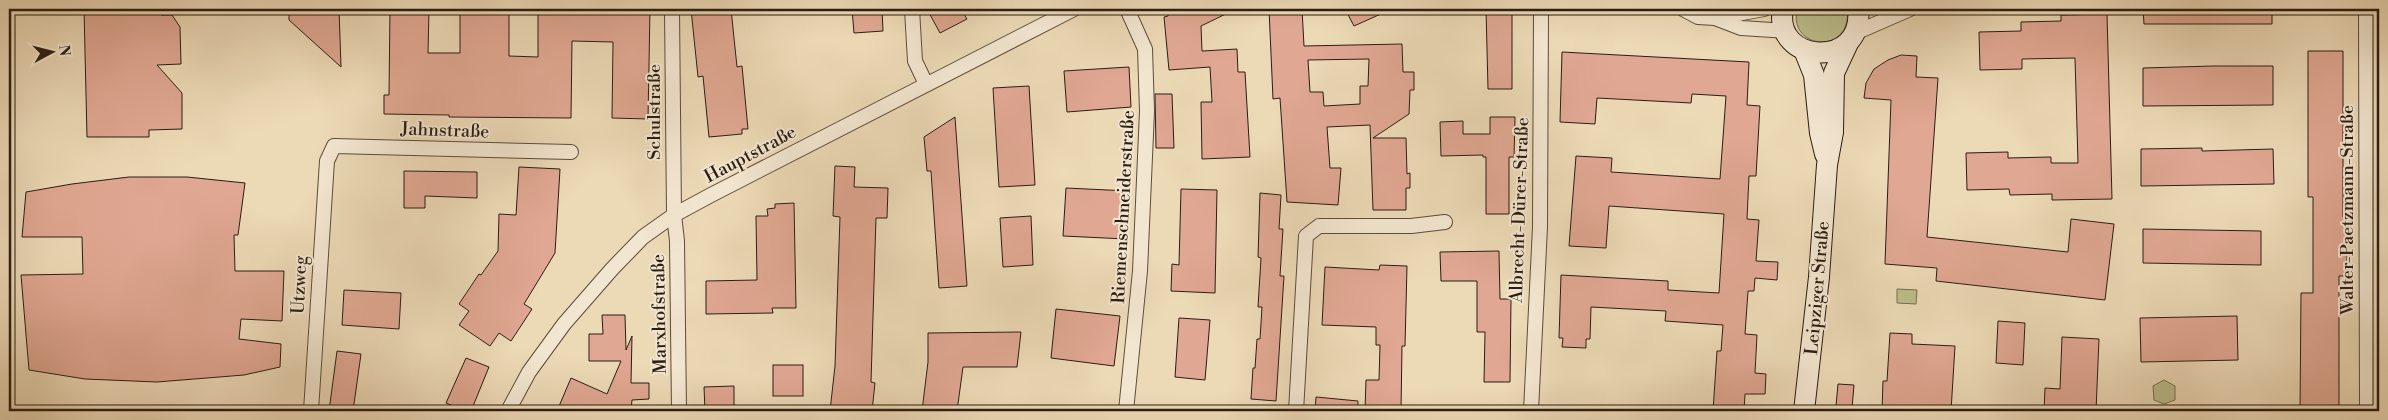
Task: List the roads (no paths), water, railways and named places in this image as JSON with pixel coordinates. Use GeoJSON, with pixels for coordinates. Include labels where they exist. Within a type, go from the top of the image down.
{"type":"FeatureCollection","features":[{"type":"Feature","properties":{"kind":"main road"},"geometry":{"type":"LineString","coordinates":[[1783,9],[1783,23],[1789,38],[1804,50],[1815,53],[1827,53],[1838,50],[1851,38]]}},
{"type":"Feature","properties":{"kind":"main road","name":"Leipziger Straße"},"geometry":{"type":"LineString","coordinates":[[1804,411],[1819,277],[1827,166],[1833,132],[1834,73],[1859,22],[1858,9]]}},
{"type":"Feature","properties":{"kind":"main road","name":"Leipziger Straße"},"geometry":{"type":"LineString","coordinates":[[1804,50],[1814,75],[1820,132],[1827,166]]}},
{"type":"Feature","properties":{"kind":"street","name":"Schulstraße"},"geometry":{"type":"LineString","coordinates":[[672,9],[674,215]]}},
{"type":"Feature","properties":{"kind":"street"},"geometry":{"type":"LineString","coordinates":[[912,9],[915,60],[926,84]]}},
{"type":"Feature","properties":{"kind":"street","name":"Hauptstraße"},"geometry":{"type":"LineString","coordinates":[[508,411],[529,372],[564,324],[643,236],[674,215],[1074,9]]}},
{"type":"Feature","properties":{"kind":"street","name":"Riemenschneiderstraße"},"geometry":{"type":"LineString","coordinates":[[1126,411],[1140,271],[1145,186],[1147,84],[1145,49],[1127,9]]}},
{"type":"Feature","properties":{"kind":"street","name":"Albrecht-Dürer-Straße"},"geometry":{"type":"LineString","coordinates":[[1531,411],[1540,227],[1541,9]]}},
{"type":"Feature","properties":{"kind":"street"},"geometry":{"type":"LineString","coordinates":[[1683,9],[1698,16],[1715,18],[1741,28],[1786,31]]}},
{"type":"Feature","properties":{"kind":"street"},"geometry":{"type":"LineString","coordinates":[[1715,18],[1764,9]]}},
{"type":"Feature","properties":{"kind":"street"},"geometry":{"type":"LineString","coordinates":[[1851,38],[1910,9]]}},
{"type":"Feature","properties":{"kind":"street","name":"Walter-Paetzmann-Straße"},"geometry":{"type":"LineString","coordinates":[[2366,9],[2367,411]]}},
{"type":"Feature","properties":{"kind":"street","name":"Jahnstraße"},"geometry":{"type":"LineString","coordinates":[[327,161],[334,146],[572,152]]}},
{"type":"Feature","properties":{"kind":"street","name":"Utzweg"},"geometry":{"type":"LineString","coordinates":[[311,411],[327,161]]}},
{"type":"Feature","properties":{"kind":"street","name":"Marxhofstraße"},"geometry":{"type":"LineString","coordinates":[[674,215],[679,411]]}},
{"type":"Feature","properties":{"kind":"street"},"geometry":{"type":"LineString","coordinates":[[1296,411],[1306,236],[1320,226],[1411,226],[1445,222]]}}]}
